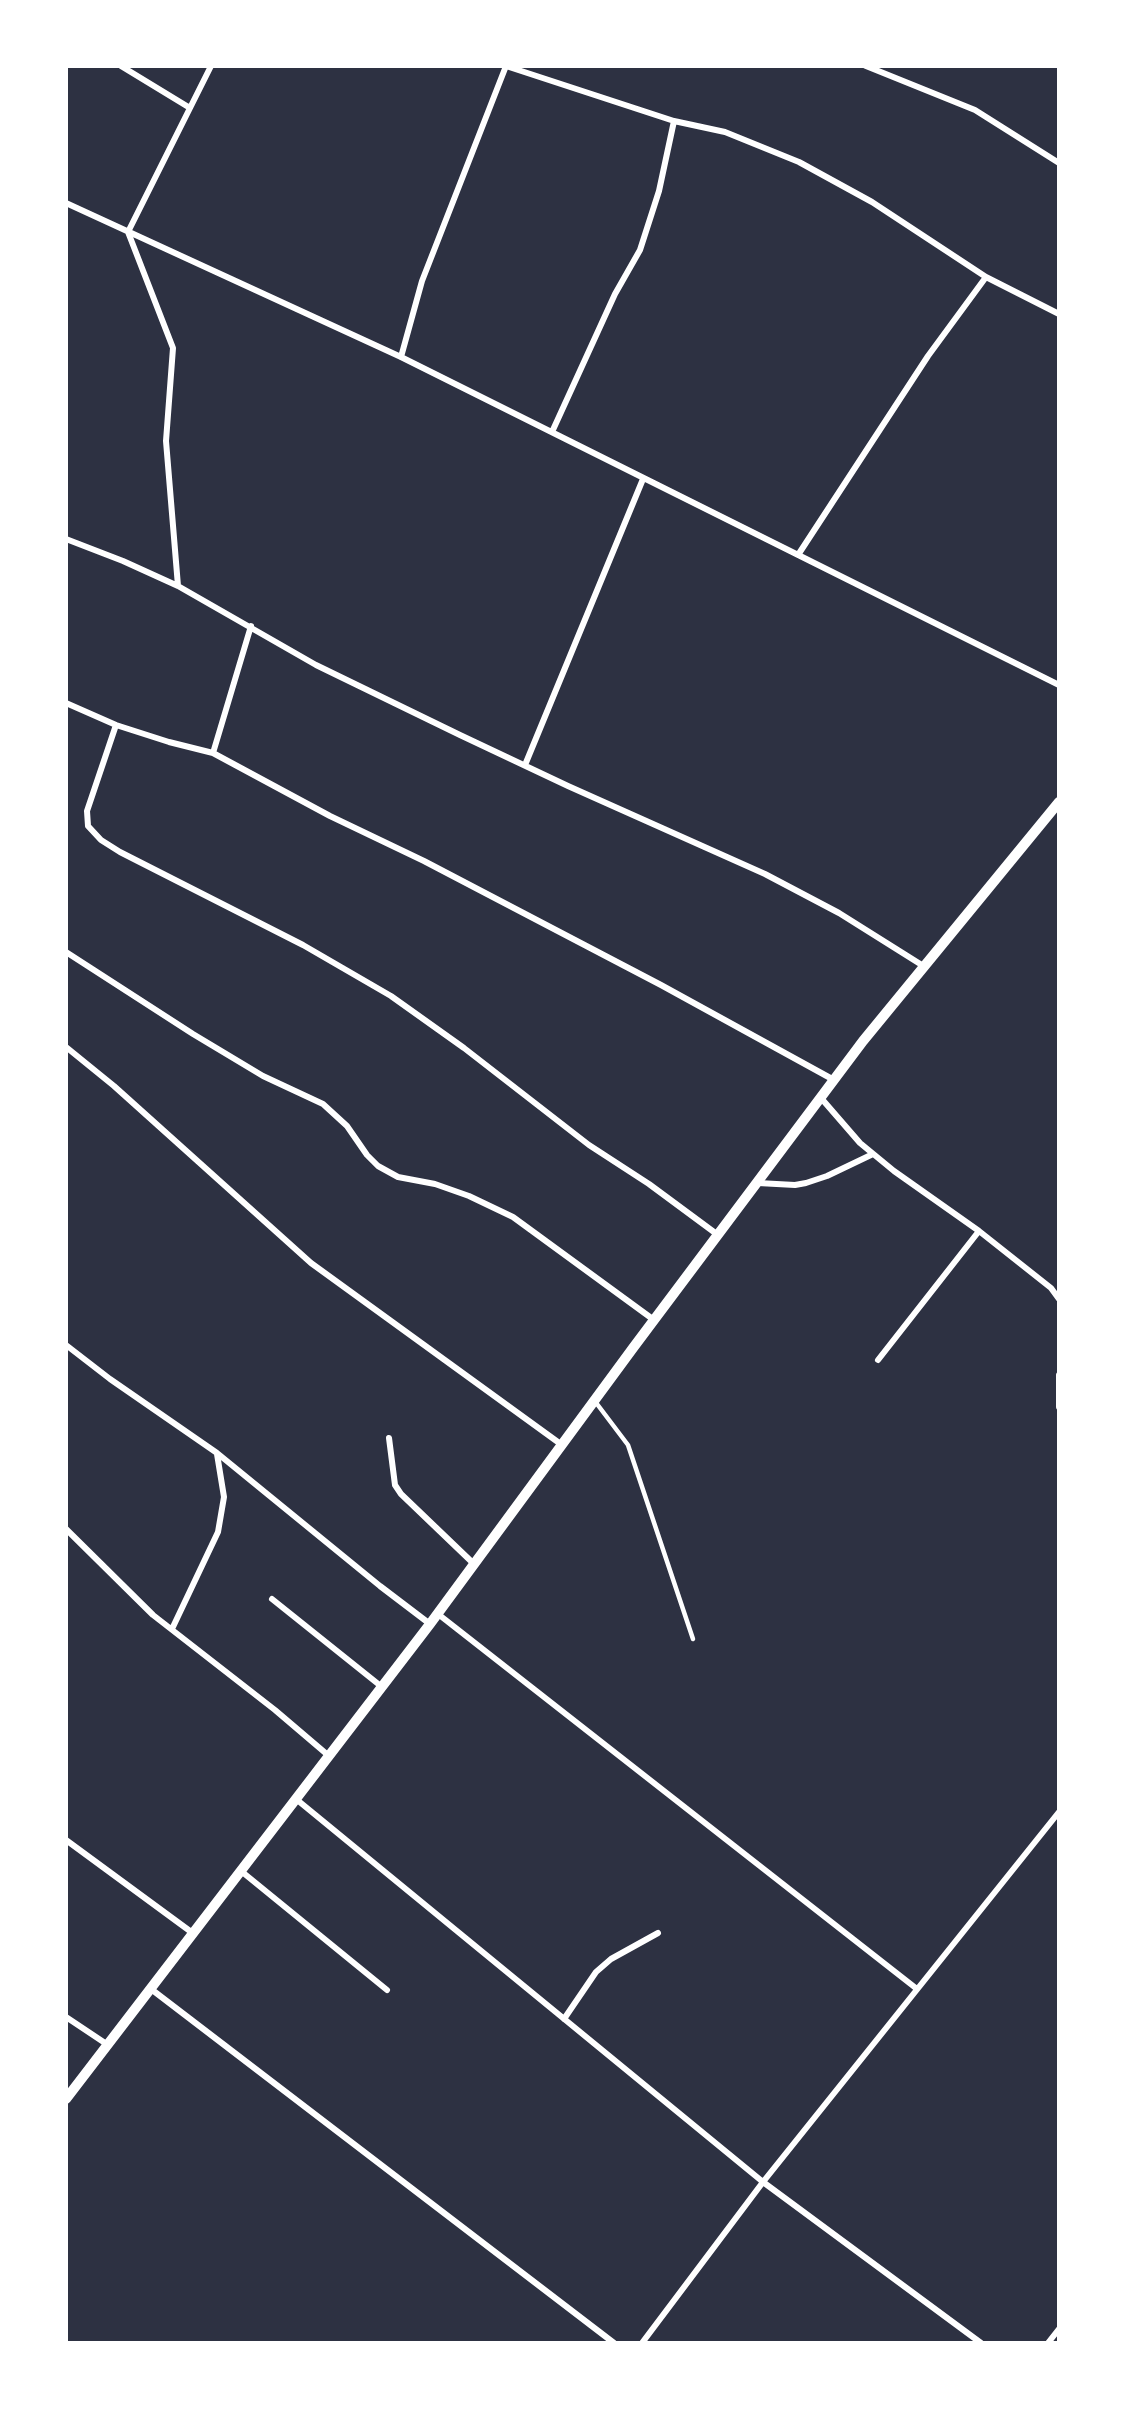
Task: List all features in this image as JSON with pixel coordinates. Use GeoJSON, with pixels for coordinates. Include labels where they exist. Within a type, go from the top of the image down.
{"type":"FeatureCollection","features":[{"type":"Feature","properties":{"kind":"street"},"geometry":{"type":"LineString","coordinates":[[121,66],[190,108]]}},
{"type":"Feature","properties":{"kind":"street"},"geometry":{"type":"LineString","coordinates":[[178,586],[166,441],[173,348],[128,231],[211,66]]}},
{"type":"Feature","properties":{"kind":"street"},"geometry":{"type":"LineString","coordinates":[[401,357],[422,281],[506,66],[674,121],[725,132],[799,162],[872,202],[986,277],[1059,314]]}},
{"type":"Feature","properties":{"kind":"street"},"geometry":{"type":"LineString","coordinates":[[866,66],[975,110],[1059,163]]}},
{"type":"Feature","properties":{"kind":"street"},"geometry":{"type":"LineString","coordinates":[[552,432],[615,294],[640,250],[664,169],[674,121]]}},
{"type":"Feature","properties":{"kind":"street"},"geometry":{"type":"LineString","coordinates":[[66,203],[401,357],[1059,685]]}},
{"type":"Feature","properties":{"kind":"street"},"geometry":{"type":"LineString","coordinates":[[798,555],[928,356],[986,277]]}},
{"type":"Feature","properties":{"kind":"street"},"geometry":{"type":"LineString","coordinates":[[525,765],[643,479]]}},
{"type":"Feature","properties":{"kind":"street"},"geometry":{"type":"LineString","coordinates":[[66,539],[178,586],[349,682],[568,786],[765,874],[839,913],[925,967]]}},
{"type":"Feature","properties":{"kind":"street"},"geometry":{"type":"LineString","coordinates":[[213,753],[251,626]]}},
{"type":"Feature","properties":{"kind":"street"},"geometry":{"type":"LineString","coordinates":[[66,703],[116,725],[213,753],[330,816],[424,861],[661,985],[834,1080]]}},
{"type":"Feature","properties":{"kind":"street"},"geometry":{"type":"LineString","coordinates":[[116,725],[87,811],[88,826],[100,840],[303,945],[391,996],[464,1048],[589,1145],[649,1184],[718,1235]]}},
{"type":"Feature","properties":{"kind":"street"},"geometry":{"type":"LineString","coordinates":[[66,2099],[438,1614],[594,1400],[863,1041],[1059,802]]}},
{"type":"Feature","properties":{"kind":"street"},"geometry":{"type":"LineString","coordinates":[[66,951],[194,1035],[263,1076],[328,1108],[348,1126],[367,1155],[378,1166],[398,1177],[435,1184],[469,1196],[513,1217],[654,1320]]}},
{"type":"Feature","properties":{"kind":"street"},"geometry":{"type":"LineString","coordinates":[[66,1047],[311,1263],[562,1445]]}},
{"type":"Feature","properties":{"kind":"street"},"geometry":{"type":"LineString","coordinates":[[821,1098],[860,1143],[873,1154],[980,1231],[1051,1288],[1059,1299]]}},
{"type":"Feature","properties":{"kind":"street"},"geometry":{"type":"LineString","coordinates":[[758,1183],[795,1185],[807,1183],[873,1154]]}},
{"type":"Feature","properties":{"kind":"street"},"geometry":{"type":"LineString","coordinates":[[879,1360],[980,1231]]}},
{"type":"Feature","properties":{"kind":"street"},"geometry":{"type":"LineString","coordinates":[[66,1344],[110,1379],[217,1453],[430,1624]]}},
{"type":"Feature","properties":{"kind":"street"},"geometry":{"type":"LineString","coordinates":[[1059,1375],[1059,1407]]}},
{"type":"Feature","properties":{"kind":"street"},"geometry":{"type":"LineString","coordinates":[[389,1438],[395,1485],[401,1494],[474,1564]]}},
{"type":"Feature","properties":{"kind":"street"},"geometry":{"type":"LineString","coordinates":[[172,1629],[218,1532],[224,1497],[217,1453]]}},
{"type":"Feature","properties":{"kind":"street"},"geometry":{"type":"LineString","coordinates":[[66,1529],[153,1614],[275,1710],[328,1756]]}},
{"type":"Feature","properties":{"kind":"street"},"geometry":{"type":"LineString","coordinates":[[272,1599],[382,1687]]}},
{"type":"Feature","properties":{"kind":"street"},"geometry":{"type":"LineString","coordinates":[[438,1614],[917,1989]]}},
{"type":"Feature","properties":{"kind":"street"},"geometry":{"type":"LineString","coordinates":[[296,1799],[763,2182],[981,2343]]}},
{"type":"Feature","properties":{"kind":"street"},"geometry":{"type":"LineString","coordinates":[[642,2343],[763,2182],[1059,1812]]}},
{"type":"Feature","properties":{"kind":"street"},"geometry":{"type":"LineString","coordinates":[[66,1840],[194,1934]]}},
{"type":"Feature","properties":{"kind":"street"},"geometry":{"type":"LineString","coordinates":[[241,1871],[387,1990]]}},
{"type":"Feature","properties":{"kind":"street"},"geometry":{"type":"LineString","coordinates":[[564,2019],[596,1972],[610,1959],[658,1933]]}},
{"type":"Feature","properties":{"kind":"street"},"geometry":{"type":"LineString","coordinates":[[151,1989],[614,2343]]}},
{"type":"Feature","properties":{"kind":"street"},"geometry":{"type":"LineString","coordinates":[[66,2017],[108,2045]]}},
{"type":"Feature","properties":{"kind":"street"},"geometry":{"type":"LineString","coordinates":[[1048,2343],[1059,2329]]}},
{"type":"Feature","properties":{"kind":"lane"},"geometry":{"type":"LineString","coordinates":[[594,1400],[628,1445],[693,1639]]}}]}
